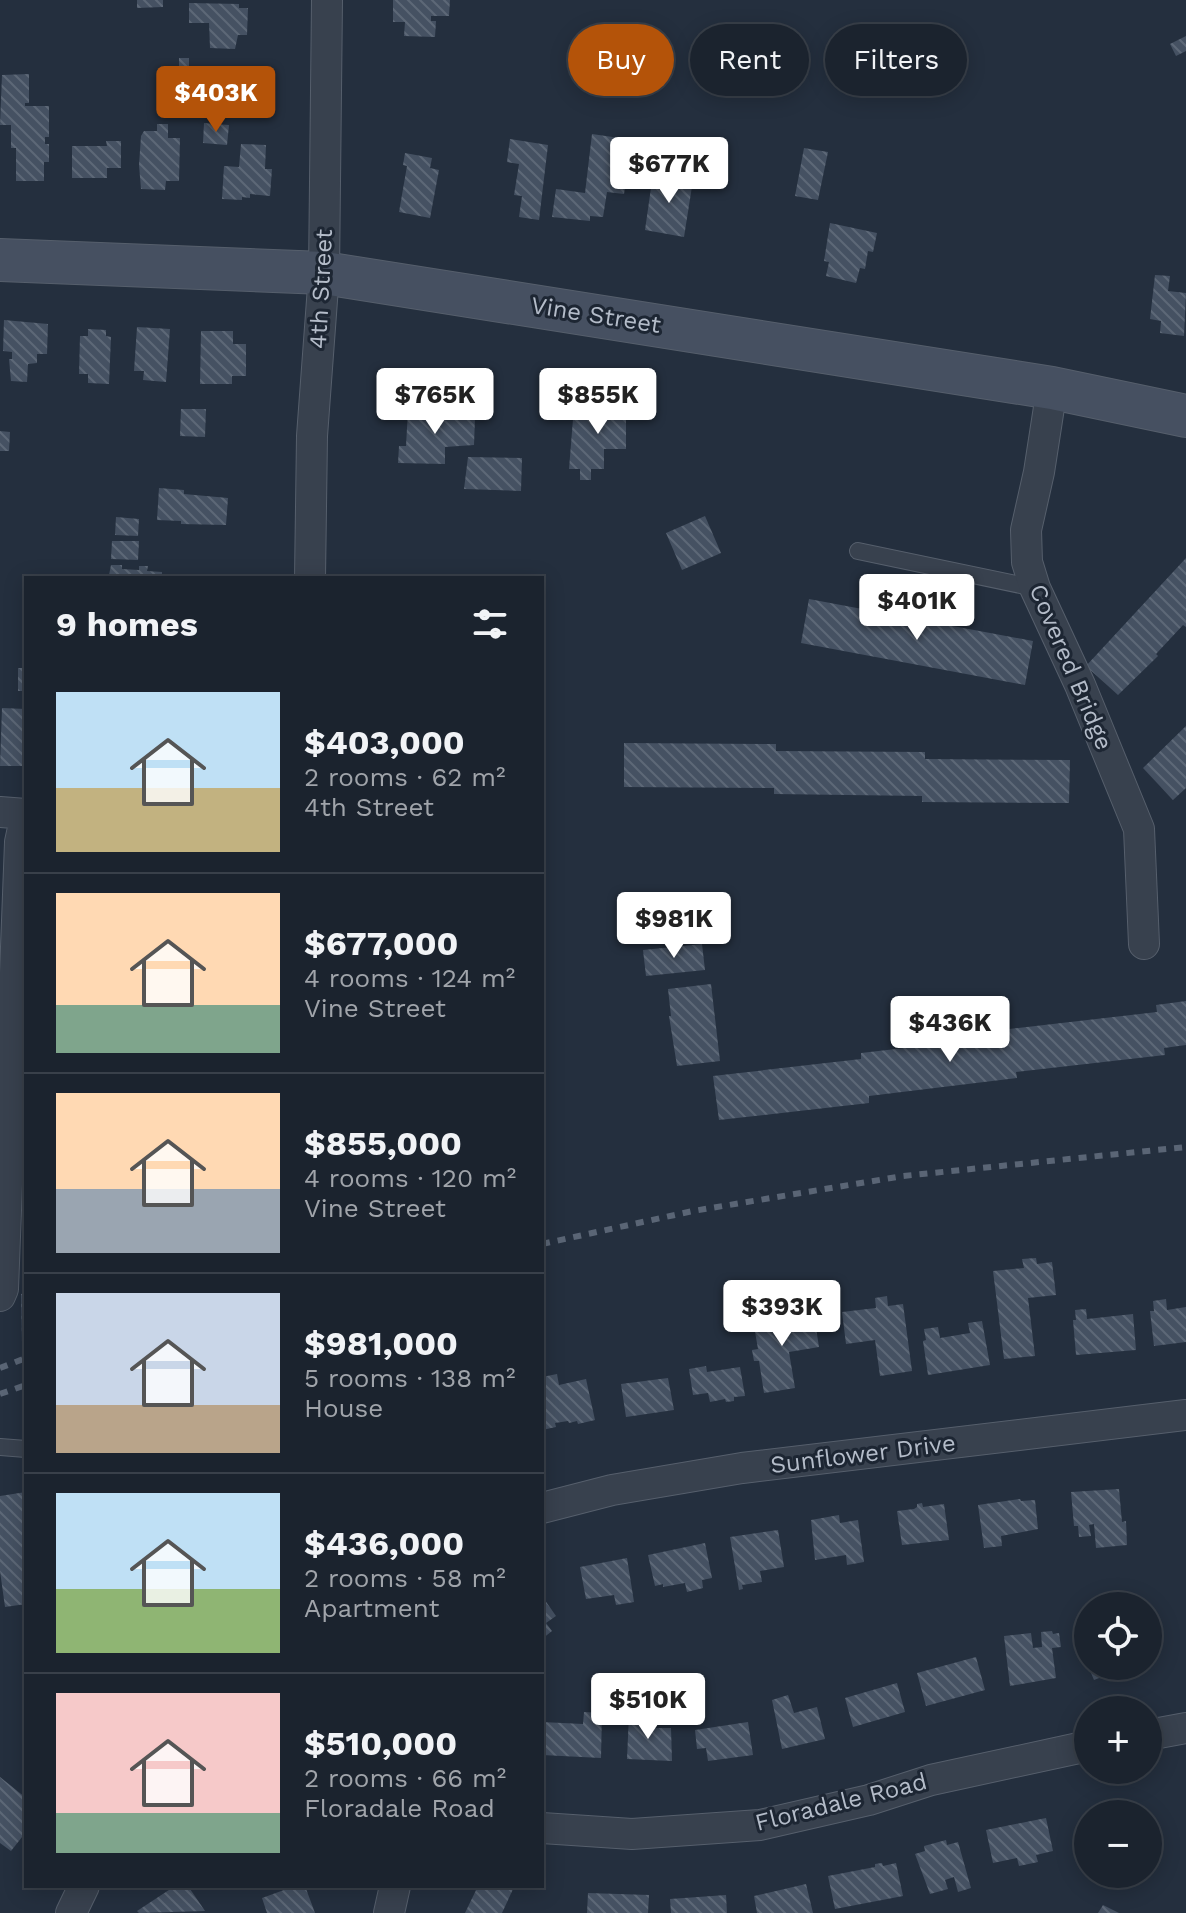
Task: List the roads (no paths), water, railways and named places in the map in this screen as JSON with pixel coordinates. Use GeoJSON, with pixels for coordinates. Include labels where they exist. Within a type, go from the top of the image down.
{"type":"FeatureCollection","features":[{"type":"Feature","properties":{"kind":"street","name":"4th Street"},"geometry":{"type":"LineString","coordinates":[[310,576],[312,436],[324,273],[327,0]]}},
{"type":"Feature","properties":{"kind":"street","name":"Vine Street"},"geometry":{"type":"LineString","coordinates":[[0,260],[324,273],[1052,388],[1186,416]]}},
{"type":"Feature","properties":{"kind":"street","name":"Covered Bridge"},"geometry":{"type":"LineString","coordinates":[[1052,388],[1026,530],[1027,562],[1035,588],[1080,685],[1139,829],[1144,944]]}},
{"type":"Feature","properties":{"kind":"street"},"geometry":{"type":"LineString","coordinates":[[0,812],[24,814]]}},
{"type":"Feature","properties":{"kind":"street"},"geometry":{"type":"LineString","coordinates":[[0,1296],[3,1289],[20,842],[24,823]]}},
{"type":"Feature","properties":{"kind":"street","name":"Sunflower Drive"},"geometry":{"type":"LineString","coordinates":[[544,1507],[612,1490],[742,1468],[1186,1415]]}},
{"type":"Feature","properties":{"kind":"street"},"geometry":{"type":"LineString","coordinates":[[1162,1732],[1186,1728]]}},
{"type":"Feature","properties":{"kind":"street","name":"Floradale Road"},"geometry":{"type":"LineString","coordinates":[[544,1828],[632,1834],[760,1825],[869,1800],[931,1780],[1074,1749]]}},
{"type":"Feature","properties":{"kind":"street"},"geometry":{"type":"LineString","coordinates":[[71,1913],[83,1888]]}},
{"type":"Feature","properties":{"kind":"street"},"geometry":{"type":"LineString","coordinates":[[389,1913],[395,1888]]}},
{"type":"Feature","properties":{"kind":"lane"},"geometry":{"type":"LineString","coordinates":[[858,551],[1035,588]]}},
{"type":"Feature","properties":{"kind":"lane"},"geometry":{"type":"LineString","coordinates":[[0,1447],[24,1449]]}},
{"type":"Feature","properties":{"kind":"railway"},"geometry":{"type":"LineString","coordinates":[[544,1244],[693,1211],[903,1176],[1186,1147]]}},
{"type":"Feature","properties":{"kind":"railway"},"geometry":{"type":"LineString","coordinates":[[0,1368],[24,1359]]}},
{"type":"Feature","properties":{"kind":"railway"},"geometry":{"type":"LineString","coordinates":[[0,1394],[24,1386]]}}]}
